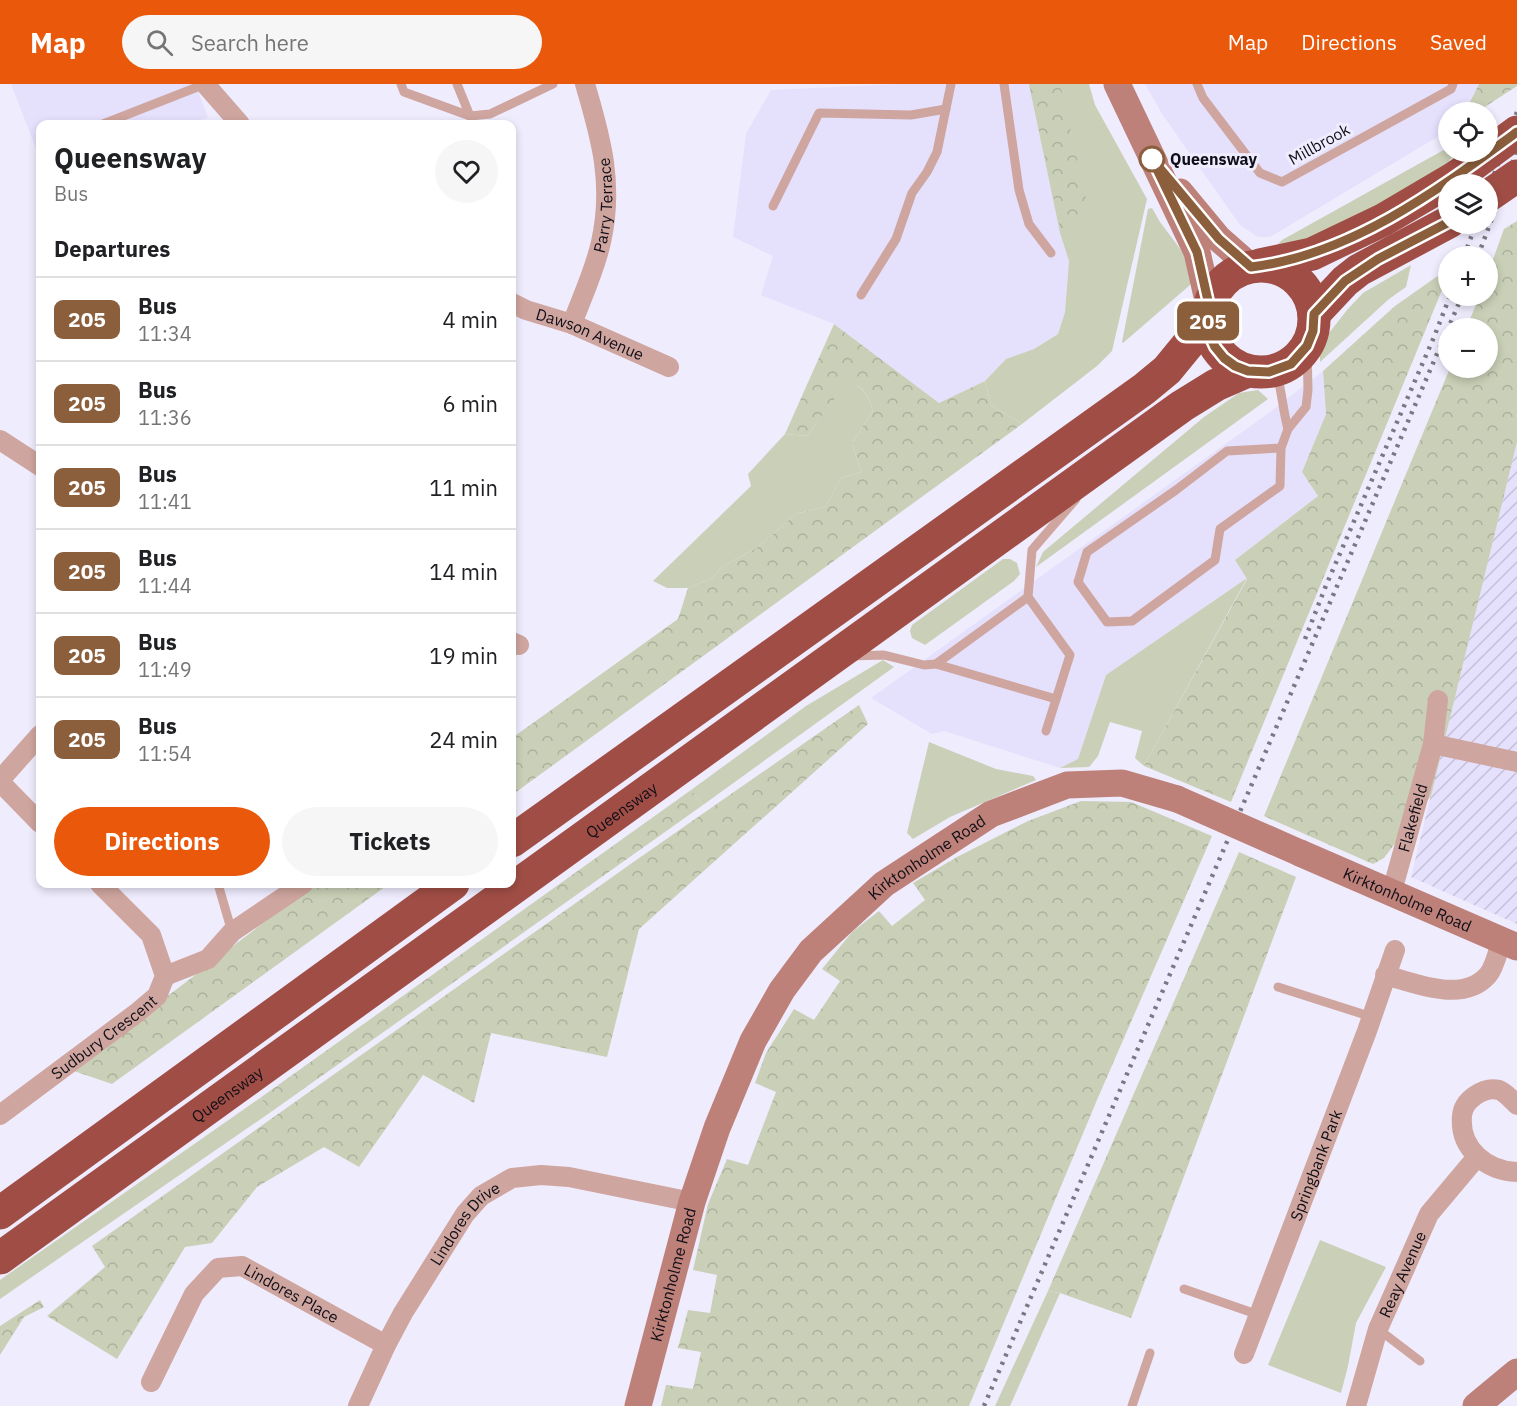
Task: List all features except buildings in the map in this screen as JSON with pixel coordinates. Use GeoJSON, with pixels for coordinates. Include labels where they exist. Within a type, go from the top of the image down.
{"type":"FeatureCollection","features":[{"type":"Feature","properties":{"kind":"highway"},"geometry":{"type":"LineString","coordinates":[[516,839],[1144,389],[1167,370],[1208,312],[1215,291],[1225,280],[1237,272],[1253,267],[1312,254],[1383,220],[1456,177],[1517,132]]}},
{"type":"Feature","properties":{"kind":"highway"},"geometry":{"type":"LineString","coordinates":[[1498,189],[1517,176]]}},
{"type":"Feature","properties":{"kind":"highway"},"geometry":{"type":"LineString","coordinates":[[1314,314],[1345,281],[1378,259],[1438,228]]}},
{"type":"Feature","properties":{"kind":"highway"},"geometry":{"type":"LineString","coordinates":[[1208,312],[1209,334],[1215,347],[1235,366],[1259,372],[1291,364],[1307,346],[1313,331],[1314,314],[1310,298],[1301,284],[1288,273],[1272,267],[1253,267]]}},
{"type":"Feature","properties":{"kind":"highway","name":"Queensway"},"geometry":{"type":"LineString","coordinates":[[516,886],[1182,406],[1216,385],[1259,372]]}},
{"type":"Feature","properties":{"kind":"highway"},"geometry":{"type":"LineString","coordinates":[[0,1213],[447,888]]}},
{"type":"Feature","properties":{"kind":"highway","name":"Queensway"},"geometry":{"type":"LineString","coordinates":[[0,1258],[513,888]]}},
{"type":"Feature","properties":{"kind":"street"},"geometry":{"type":"LineString","coordinates":[[205,84],[236,120]]}},
{"type":"Feature","properties":{"kind":"street","name":"Parry Terrace"},"geometry":{"type":"LineString","coordinates":[[572,324],[601,242],[607,188],[602,142],[585,84]]}},
{"type":"Feature","properties":{"kind":"street"},"geometry":{"type":"LineString","coordinates":[[1117,84],[1197,252],[1208,312]]}},
{"type":"Feature","properties":{"kind":"street"},"geometry":{"type":"LineString","coordinates":[[1152,159],[1219,239],[1253,267]]}},
{"type":"Feature","properties":{"kind":"street","name":"Dawson Avenue"},"geometry":{"type":"LineString","coordinates":[[516,305],[572,324],[669,367]]}},
{"type":"Feature","properties":{"kind":"street"},"geometry":{"type":"LineString","coordinates":[[0,440],[36,463]]}},
{"type":"Feature","properties":{"kind":"street","name":"Flakefield"},"geometry":{"type":"LineString","coordinates":[[1392,891],[1433,744],[1438,700]]}},
{"type":"Feature","properties":{"kind":"street"},"geometry":{"type":"LineString","coordinates":[[36,740],[0,781],[36,819]]}},
{"type":"Feature","properties":{"kind":"street"},"geometry":{"type":"LineString","coordinates":[[1433,744],[1517,762]]}},
{"type":"Feature","properties":{"kind":"street","name":"Kirktonholme Road"},"geometry":{"type":"LineString","coordinates":[[638,1406],[692,1202],[717,1128],[753,1041],[782,990],[811,951],[884,884],[991,814],[1067,785],[1122,783],[1177,799],[1509,944]]}},
{"type":"Feature","properties":{"kind":"street","name":"Sudbury Crescent"},"geometry":{"type":"LineString","coordinates":[[0,1116],[157,996],[165,976],[151,935],[104,888]]}},
{"type":"Feature","properties":{"kind":"street"},"geometry":{"type":"LineString","coordinates":[[165,976],[208,959],[232,932],[297,888]]}},
{"type":"Feature","properties":{"kind":"street"},"geometry":{"type":"LineString","coordinates":[[1385,975],[1436,988],[1457,990],[1472,986],[1488,975],[1509,944]]}},
{"type":"Feature","properties":{"kind":"street","name":"Springbank Park"},"geometry":{"type":"LineString","coordinates":[[1244,1354],[1372,1017],[1395,950]]}},
{"type":"Feature","properties":{"kind":"street"},"geometry":{"type":"LineString","coordinates":[[1517,1105],[1500,1090],[1484,1090],[1469,1101],[1462,1114],[1462,1129],[1476,1158],[1506,1172],[1517,1172]]}},
{"type":"Feature","properties":{"kind":"street","name":"Reay Avenue"},"geometry":{"type":"LineString","coordinates":[[1356,1406],[1378,1329],[1429,1214],[1476,1158]]}},
{"type":"Feature","properties":{"kind":"street","name":"Lindores Drive"},"geometry":{"type":"LineString","coordinates":[[358,1406],[386,1345],[465,1214],[481,1196],[512,1178],[541,1175],[569,1177],[692,1202]]}},
{"type":"Feature","properties":{"kind":"street","name":"Lindores Place"},"geometry":{"type":"LineString","coordinates":[[151,1382],[194,1294],[218,1268],[242,1266],[386,1345]]}},
{"type":"Feature","properties":{"kind":"street"},"geometry":{"type":"LineString","coordinates":[[1476,1406],[1517,1372]]}},
{"type":"Feature","properties":{"kind":"lane"},"geometry":{"type":"LineString","coordinates":[[113,120],[205,84]]}},
{"type":"Feature","properties":{"kind":"lane"},"geometry":{"type":"LineString","coordinates":[[401,84],[404,92],[470,116],[490,114],[553,84]]}},
{"type":"Feature","properties":{"kind":"lane"},"geometry":{"type":"LineString","coordinates":[[457,84],[470,116]]}},
{"type":"Feature","properties":{"kind":"lane"},"geometry":{"type":"LineString","coordinates":[[861,295],[896,239],[912,193],[937,153],[951,84]]}},
{"type":"Feature","properties":{"kind":"lane"},"geometry":{"type":"LineString","coordinates":[[1004,84],[1019,190],[1029,224],[1051,253]]}},
{"type":"Feature","properties":{"kind":"lane","name":"Millbrook"},"geometry":{"type":"LineString","coordinates":[[1197,84],[1203,98],[1260,173],[1282,182],[1451,89],[1453,84]]}},
{"type":"Feature","properties":{"kind":"lane"},"geometry":{"type":"LineString","coordinates":[[773,206],[819,113],[911,115],[946,109]]}},
{"type":"Feature","properties":{"kind":"lane"},"geometry":{"type":"LineString","coordinates":[[1281,448],[1227,451],[1087,552],[1078,582],[1107,622],[1132,621],[1215,560],[1220,529],[1280,486],[1281,448],[1288,429],[1306,407],[1307,346]]}},
{"type":"Feature","properties":{"kind":"lane"},"geometry":{"type":"LineString","coordinates":[[1259,372],[1277,374],[1288,429]]}},
{"type":"Feature","properties":{"kind":"lane"},"geometry":{"type":"LineString","coordinates":[[1046,731],[1070,655],[1028,597],[1032,550],[1112,456]]}},
{"type":"Feature","properties":{"kind":"lane"},"geometry":{"type":"LineString","coordinates":[[936,664],[1028,597]]}},
{"type":"Feature","properties":{"kind":"lane"},"geometry":{"type":"LineString","coordinates":[[834,657],[884,655],[924,664],[936,664],[1056,699]]}},
{"type":"Feature","properties":{"kind":"lane"},"geometry":{"type":"LineString","coordinates":[[219,888],[232,932]]}},
{"type":"Feature","properties":{"kind":"lane"},"geometry":{"type":"LineString","coordinates":[[1278,987],[1372,1017]]}},
{"type":"Feature","properties":{"kind":"lane"},"geometry":{"type":"LineString","coordinates":[[1184,1288],[1259,1315]]}},
{"type":"Feature","properties":{"kind":"lane"},"geometry":{"type":"LineString","coordinates":[[1378,1329],[1420,1361]]}},
{"type":"Feature","properties":{"kind":"lane"},"geometry":{"type":"LineString","coordinates":[[1132,1406],[1150,1353]]}},
{"type":"Feature","properties":{"kind":"shaded area"},"geometry":{"type":"Polygon","coordinates":[[[11,84],[195,84],[208,117],[200,120],[36,120],[36,149],[11,84]]]}},
{"type":"Feature","properties":{"kind":"shaded area"},"geometry":{"type":"Polygon","coordinates":[[[899,84],[1029,84],[1060,233],[1069,261],[1065,312],[1058,334],[1034,349],[1006,359],[985,381],[939,403],[834,324],[761,295],[773,256],[733,237],[746,134],[771,90],[899,84]]]}},
{"type":"Feature","properties":{"kind":"shaded area"},"geometry":{"type":"Polygon","coordinates":[[[1145,84],[1479,84],[1470,102],[1438,102],[1438,137],[1270,237],[1258,237],[1240,225],[1162,114],[1145,84]]]}},
{"type":"Feature","properties":{"kind":"shaded area"},"geometry":{"type":"Polygon","coordinates":[[[1323,371],[1326,414],[1302,472],[1318,496],[1235,560],[1247,578],[1106,675],[1078,760],[1060,768],[944,731],[932,734],[871,698],[1270,412],[1323,371]]]}},
{"type":"Feature","properties":{"kind":"shaded area"},"geometry":{"type":"Polygon","coordinates":[[[1517,442],[1517,924],[1411,877],[1517,442]]]}},
{"type":"Feature","properties":{"kind":"green space"},"geometry":{"type":"Polygon","coordinates":[[[1029,84],[1089,84],[1095,105],[1147,199],[1112,351],[1097,366],[1022,424],[991,405],[985,381],[1006,359],[1034,349],[1058,334],[1065,312],[1069,261],[1060,233],[1029,84]]]}},
{"type":"Feature","properties":{"kind":"green space"},"geometry":{"type":"Polygon","coordinates":[[[1029,84],[1060,84],[1090,215],[1063,242],[1029,84]]]}},
{"type":"Feature","properties":{"kind":"green space"},"geometry":{"type":"Polygon","coordinates":[[[1479,84],[1517,84],[1492,102],[1470,102],[1479,84]]]}},
{"type":"Feature","properties":{"kind":"green space"},"geometry":{"type":"Polygon","coordinates":[[[1438,153],[1438,162],[1450,162],[1451,164],[1339,229],[1274,248],[1282,240],[1438,153]]]}},
{"type":"Feature","properties":{"kind":"green space"},"geometry":{"type":"Polygon","coordinates":[[[1152,208],[1190,262],[1194,279],[1123,343],[1148,209],[1152,208]]]}},
{"type":"Feature","properties":{"kind":"green space"},"geometry":{"type":"Polygon","coordinates":[[[1517,221],[1517,442],[1431,796],[1384,858],[1373,864],[1264,816],[1446,378],[1498,378],[1498,318],[1470,318],[1476,306],[1498,306],[1498,246],[1504,229],[1517,221]]]}},
{"type":"Feature","properties":{"kind":"green space"},"geometry":{"type":"Polygon","coordinates":[[[1411,265],[1406,287],[1389,299],[1320,362],[1320,350],[1326,337],[1347,310],[1363,293],[1411,265]]]}},
{"type":"Feature","properties":{"kind":"green space"},"geometry":{"type":"Polygon","coordinates":[[[1438,276],[1438,300],[1231,802],[1144,766],[1247,579],[1235,560],[1318,496],[1302,472],[1326,414],[1323,371],[1395,306],[1438,276]]]}},
{"type":"Feature","properties":{"kind":"green space"},"geometry":{"type":"Polygon","coordinates":[[[834,324],[939,403],[985,381],[991,405],[1022,424],[516,792],[516,735],[678,619],[688,588],[712,578],[722,567],[758,547],[796,514],[826,506],[841,478],[861,472],[852,443],[873,411],[867,395],[861,388],[847,382],[807,436],[785,434],[834,324]]]}},
{"type":"Feature","properties":{"kind":"green space"},"geometry":{"type":"Polygon","coordinates":[[[847,381],[864,392],[873,411],[852,443],[861,472],[841,478],[826,506],[796,514],[758,547],[722,567],[712,578],[688,588],[667,588],[653,581],[751,486],[748,474],[785,434],[807,436],[847,381]]]}},
{"type":"Feature","properties":{"kind":"green space"},"geometry":{"type":"Polygon","coordinates":[[[1258,390],[1268,399],[1036,567],[1043,552],[1204,417],[1239,393],[1258,390]]]}},
{"type":"Feature","properties":{"kind":"green space"},"geometry":{"type":"Polygon","coordinates":[[[1003,559],[1010,559],[1017,563],[1020,574],[1014,581],[925,645],[912,638],[910,631],[912,625],[1003,559]]]}},
{"type":"Feature","properties":{"kind":"green space"},"geometry":{"type":"Polygon","coordinates":[[[1247,578],[1144,766],[1135,758],[1142,731],[1110,722],[1098,756],[1089,767],[1060,768],[1078,759],[1106,675],[1247,578]]]}},
{"type":"Feature","properties":{"kind":"green space"},"geometry":{"type":"Polygon","coordinates":[[[883,660],[894,667],[703,805],[691,790],[806,706],[883,660]]]}},
{"type":"Feature","properties":{"kind":"green space"},"geometry":{"type":"Polygon","coordinates":[[[859,705],[868,724],[639,929],[607,1057],[491,1033],[474,1103],[423,1075],[359,1167],[324,1147],[257,1187],[212,1243],[185,1247],[117,1359],[47,1316],[105,1267],[92,1246],[859,705]]]}},
{"type":"Feature","properties":{"kind":"green space"},"geometry":{"type":"Polygon","coordinates":[[[929,742],[996,769],[1033,776],[1036,780],[950,817],[913,839],[907,833],[929,742]]]}},
{"type":"Feature","properties":{"kind":"green space"},"geometry":{"type":"Polygon","coordinates":[[[691,790],[703,805],[271,1112],[260,1098],[691,790]]]}},
{"type":"Feature","properties":{"kind":"green space"},"geometry":{"type":"Polygon","coordinates":[[[1081,801],[1131,802],[1212,836],[1097,1100],[969,1406],[661,1406],[666,1385],[693,1389],[701,1352],[678,1348],[688,1310],[710,1313],[717,1275],[693,1270],[708,1204],[727,1159],[748,1165],[776,1092],[755,1083],[766,1053],[794,1009],[814,1020],[840,981],[822,969],[852,932],[879,911],[892,926],[925,900],[913,883],[957,857],[1028,821],[1081,801]]]}},
{"type":"Feature","properties":{"kind":"green space"},"geometry":{"type":"Polygon","coordinates":[[[1239,852],[1296,877],[1131,1318],[1060,1293],[1048,1291],[1239,852]]]}},
{"type":"Feature","properties":{"kind":"green space"},"geometry":{"type":"Polygon","coordinates":[[[309,888],[383,888],[112,1084],[71,1070],[309,888]]]}},
{"type":"Feature","properties":{"kind":"green space"},"geometry":{"type":"Polygon","coordinates":[[[260,1098],[271,1112],[0,1299],[0,1280],[260,1098]]]}},
{"type":"Feature","properties":{"kind":"green space"},"geometry":{"type":"Polygon","coordinates":[[[1320,1240],[1386,1267],[1356,1323],[1341,1393],[1268,1365],[1320,1240]]]}},
{"type":"Feature","properties":{"kind":"green space"},"geometry":{"type":"Polygon","coordinates":[[[1048,1291],[1060,1293],[1010,1406],[995,1406],[1048,1291]]]}},
{"type":"Feature","properties":{"kind":"green space"},"geometry":{"type":"Polygon","coordinates":[[[40,1300],[44,1307],[24,1317],[0,1355],[0,1326],[40,1300]]]}},
{"type":"Feature","properties":{"kind":"railway"},"geometry":{"type":"LineString","coordinates":[[1494,174],[1517,112]]}},
{"type":"Feature","properties":{"kind":"railway"},"geometry":{"type":"LineString","coordinates":[[1482,246],[1517,151]]}},
{"type":"Feature","properties":{"kind":"railway"},"geometry":{"type":"LineString","coordinates":[[1468,246],[1472,234]]}},
{"type":"Feature","properties":{"kind":"railway"},"geometry":{"type":"LineString","coordinates":[[1305,639],[1446,306]]}},
{"type":"Feature","properties":{"kind":"railway"},"geometry":{"type":"LineString","coordinates":[[984,1406],[1458,306]]}},
{"type":"Feature","properties":{"kind":"bus line","name":"205"},"geometry":{"type":"LineString","coordinates":[[1460,174],[1517,132]]}},
{"type":"Feature","properties":{"kind":"bus line","name":"205"},"geometry":{"type":"LineString","coordinates":[[1438,188],[1383,220],[1312,254],[1251,267],[1219,239],[1152,159],[1197,252],[1209,305],[1209,334],[1215,347],[1224,358],[1248,371],[1269,372],[1291,364],[1307,346],[1313,331],[1314,314],[1345,281],[1378,259],[1438,228]]}},
{"type":"Feature","properties":{"kind":"place","name":"Queensway"},"geometry":{"type":"Point","coordinates":[1152,159]}}]}
